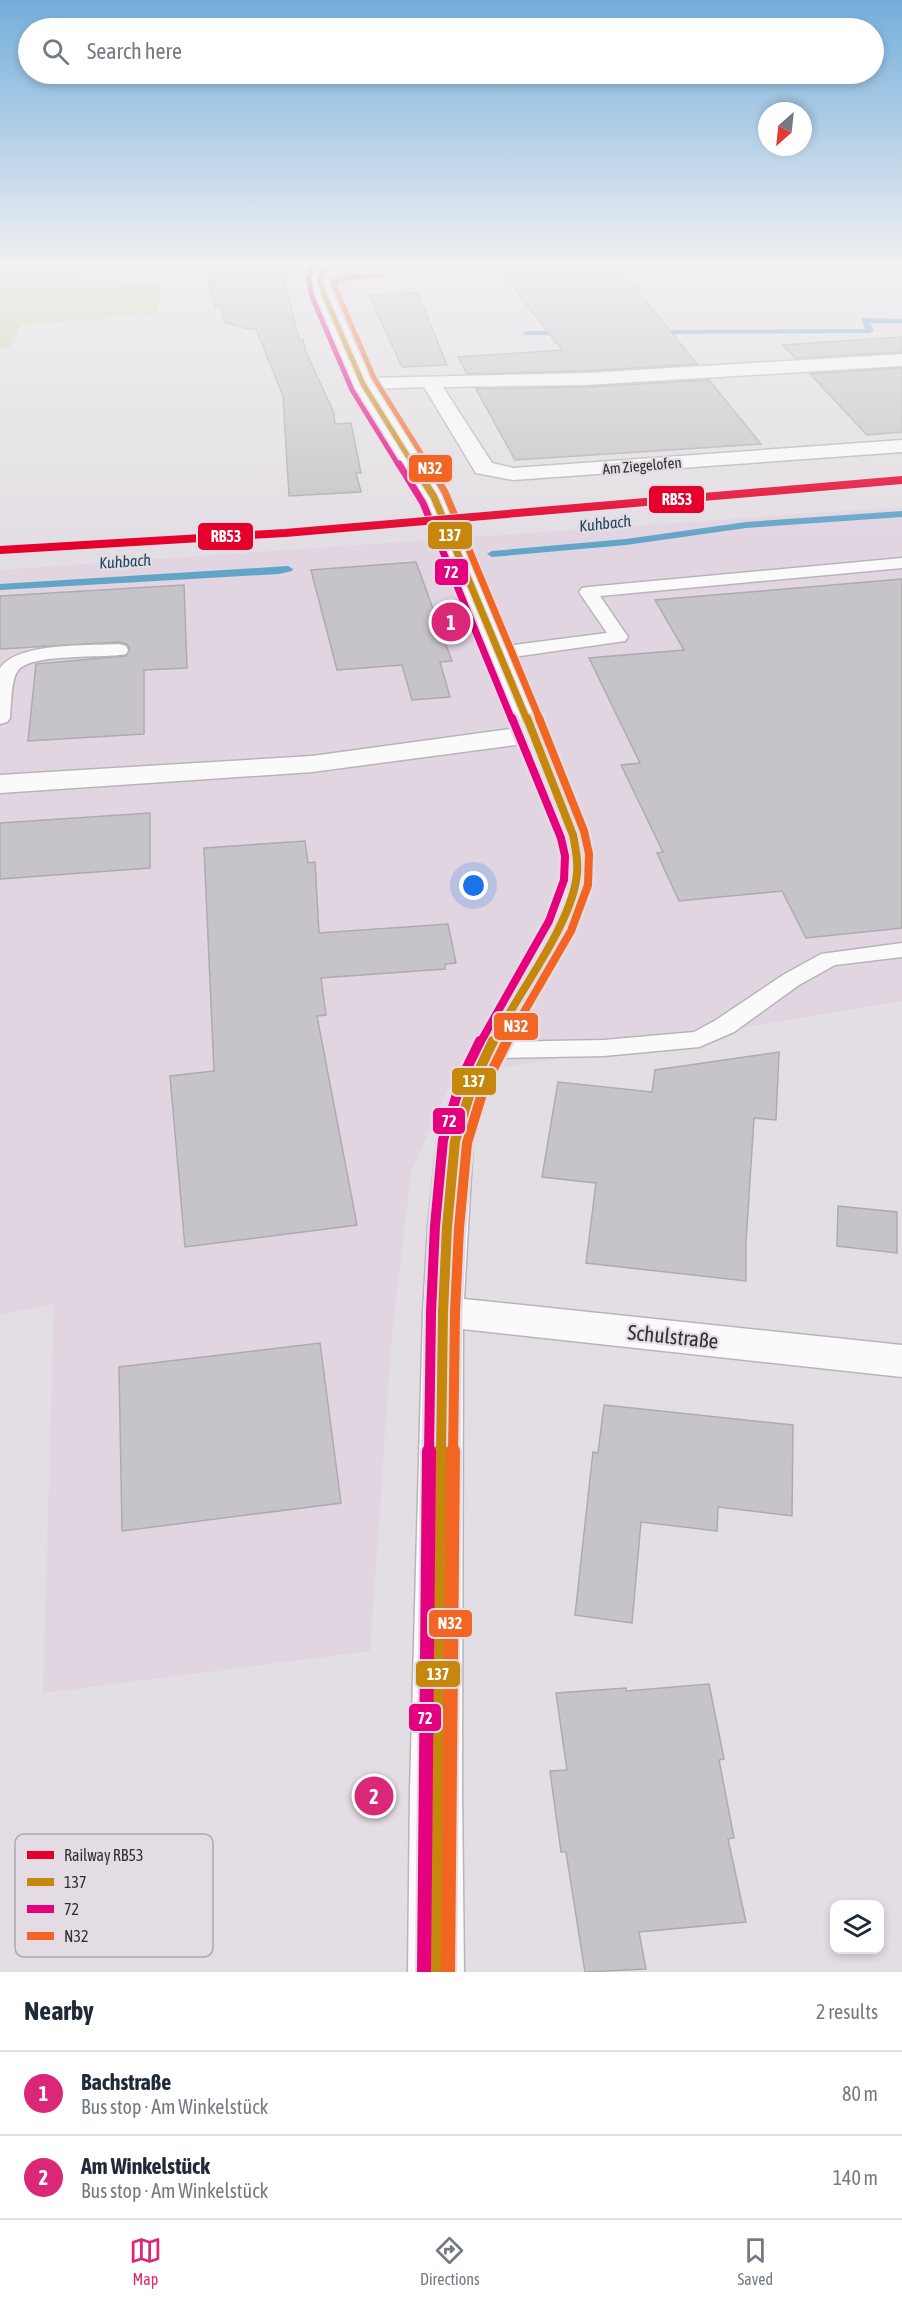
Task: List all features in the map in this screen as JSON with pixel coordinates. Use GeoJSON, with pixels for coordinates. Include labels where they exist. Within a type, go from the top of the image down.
{"type":"FeatureCollection","features":[{"type":"Feature","properties":{"kind":"street"},"geometry":{"type":"LineString","coordinates":[[351,356],[363,384],[434,497],[533,734],[573,835],[577,855],[576,882],[560,926],[473,1083],[455,1141],[447,1227],[443,1312],[436,1789],[436,1972]]}},
{"type":"Feature","properties":{"kind":"street"},"geometry":{"type":"LineString","coordinates":[[363,384],[586,379],[902,360]]}},
{"type":"Feature","properties":{"kind":"street","name":"Am Ziegelofen"},"geometry":{"type":"LineString","coordinates":[[430,381],[484,468],[505,473],[576,471],[902,446]]}},
{"type":"Feature","properties":{"kind":"street"},"geometry":{"type":"LineString","coordinates":[[0,784],[312,764],[533,734]]}},
{"type":"Feature","properties":{"kind":"street","name":"Schulstraße"},"geometry":{"type":"LineString","coordinates":[[443,1312],[902,1361]]}},
{"type":"Feature","properties":{"kind":"lane"},"geometry":{"type":"LineString","coordinates":[[499,653],[619,637],[588,592],[902,563]]}},
{"type":"Feature","properties":{"kind":"lane"},"geometry":{"type":"LineString","coordinates":[[0,718],[6,674],[8,668],[15,663],[40,656],[119,650]]}},
{"type":"Feature","properties":{"kind":"lane"},"geometry":{"type":"LineString","coordinates":[[490,1050],[604,1048],[699,1039],[725,1026],[792,980],[829,959],[902,950]]}},
{"type":"Feature","properties":{"kind":"shaded area"},"geometry":{"type":"Polygon","coordinates":[[[902,507],[902,1001],[454,1076],[411,1172],[392,1335],[370,1651],[43,1693],[54,1304],[0,1315],[0,570],[902,507]]]}},
{"type":"Feature","properties":{"kind":"building"},"geometry":{"type":"Polygon","coordinates":[[[267,356],[308,356],[334,413],[335,424],[351,423],[361,473],[356,473],[361,492],[289,496],[283,396],[267,356]]]}},
{"type":"Feature","properties":{"kind":"building"},"geometry":{"type":"Polygon","coordinates":[[[397,356],[443,356],[447,365],[402,367],[397,356]]]}},
{"type":"Feature","properties":{"kind":"building"},"geometry":{"type":"Polygon","coordinates":[[[691,356],[697,364],[586,371],[467,374],[458,357],[691,356]]]}},
{"type":"Feature","properties":{"kind":"building"},"geometry":{"type":"Polygon","coordinates":[[[793,356],[830,356],[795,358],[793,356]]]}},
{"type":"Feature","properties":{"kind":"building"},"geometry":{"type":"Polygon","coordinates":[[[902,368],[902,432],[867,435],[810,374],[902,368]]]}},
{"type":"Feature","properties":{"kind":"building"},"geometry":{"type":"Polygon","coordinates":[[[709,380],[761,444],[515,460],[476,389],[586,387],[709,380]]]}},
{"type":"Feature","properties":{"kind":"building"},"geometry":{"type":"Polygon","coordinates":[[[416,562],[452,661],[440,662],[450,697],[412,700],[402,665],[337,670],[311,570],[416,562]]]}},
{"type":"Feature","properties":{"kind":"building"},"geometry":{"type":"Polygon","coordinates":[[[902,579],[902,928],[806,938],[782,891],[679,901],[657,853],[663,852],[621,765],[640,763],[589,658],[684,650],[655,600],[902,579]]]}},
{"type":"Feature","properties":{"kind":"building"},"geometry":{"type":"Polygon","coordinates":[[[184,585],[187,668],[144,670],[144,734],[28,741],[36,664],[126,656],[130,649],[127,644],[119,642],[0,649],[0,596],[184,585]]]}},
{"type":"Feature","properties":{"kind":"building"},"geometry":{"type":"Polygon","coordinates":[[[150,813],[150,868],[0,879],[0,823],[150,813]]]}},
{"type":"Feature","properties":{"kind":"building"},"geometry":{"type":"Polygon","coordinates":[[[305,841],[308,863],[315,862],[319,933],[448,924],[456,963],[445,964],[445,969],[321,978],[326,1015],[317,1016],[357,1225],[185,1247],[170,1076],[214,1071],[204,848],[305,841]]]}},
{"type":"Feature","properties":{"kind":"building"},"geometry":{"type":"Polygon","coordinates":[[[779,1052],[776,1120],[754,1118],[746,1242],[746,1281],[586,1263],[596,1183],[542,1177],[558,1082],[652,1092],[655,1070],[779,1052]]]}},
{"type":"Feature","properties":{"kind":"building"},"geometry":{"type":"Polygon","coordinates":[[[838,1206],[897,1212],[897,1253],[837,1246],[838,1206]]]}},
{"type":"Feature","properties":{"kind":"building"},"geometry":{"type":"Polygon","coordinates":[[[320,1343],[341,1503],[122,1531],[119,1367],[320,1343]]]}},
{"type":"Feature","properties":{"kind":"building"},"geometry":{"type":"Polygon","coordinates":[[[604,1405],[793,1425],[792,1516],[718,1507],[717,1531],[641,1522],[632,1623],[575,1615],[593,1452],[598,1453],[604,1405]]]}},
{"type":"Feature","properties":{"kind":"building"},"geometry":{"type":"Polygon","coordinates":[[[709,1684],[724,1759],[719,1760],[734,1838],[728,1839],[746,1922],[639,1932],[646,1969],[585,1972],[566,1852],[561,1852],[550,1771],[567,1770],[556,1693],[626,1688],[626,1691],[709,1684]]]}},
{"type":"Feature","properties":{"kind":"waterway","name":"Kuhbach"},"geometry":{"type":"LineString","coordinates":[[492,554],[626,542],[746,525],[902,514]]}},
{"type":"Feature","properties":{"kind":"waterway","name":"Kuhbach"},"geometry":{"type":"LineString","coordinates":[[0,587],[288,569]]}},
{"type":"Feature","properties":{"kind":"rail line","name":"RB53"},"geometry":{"type":"LineString","coordinates":[[0,550],[285,533],[902,480]]}},
{"type":"Feature","properties":{"kind":"transit line","name":"72"},"geometry":{"type":"LineString","coordinates":[[337,356],[352,390],[423,503],[561,838],[565,856],[564,880],[549,921],[488,1026],[462,1078],[443,1140],[435,1226],[431,1312],[424,1789],[424,1972]]}},
{"type":"Feature","properties":{"kind":"transit line","name":"137"},"geometry":{"type":"LineString","coordinates":[[351,356],[363,384],[434,497],[533,734],[573,835],[577,855],[576,882],[560,926],[498,1032],[473,1083],[455,1141],[447,1227],[443,1312],[436,1789],[436,1972]]}},
{"type":"Feature","properties":{"kind":"transit line","name":"N32"},"geometry":{"type":"LineString","coordinates":[[365,356],[374,378],[445,492],[544,730],[584,831],[589,854],[588,885],[571,931],[509,1038],[484,1087],[467,1143],[459,1228],[455,1312],[448,1789],[448,1972]]}},
{"type":"Feature","properties":{"kind":"place","name":"Bachstraße"},"geometry":{"type":"Point","coordinates":[451,622]}},
{"type":"Feature","properties":{"kind":"place","name":"Am Winkelstück"},"geometry":{"type":"Point","coordinates":[374,1796]}}]}
